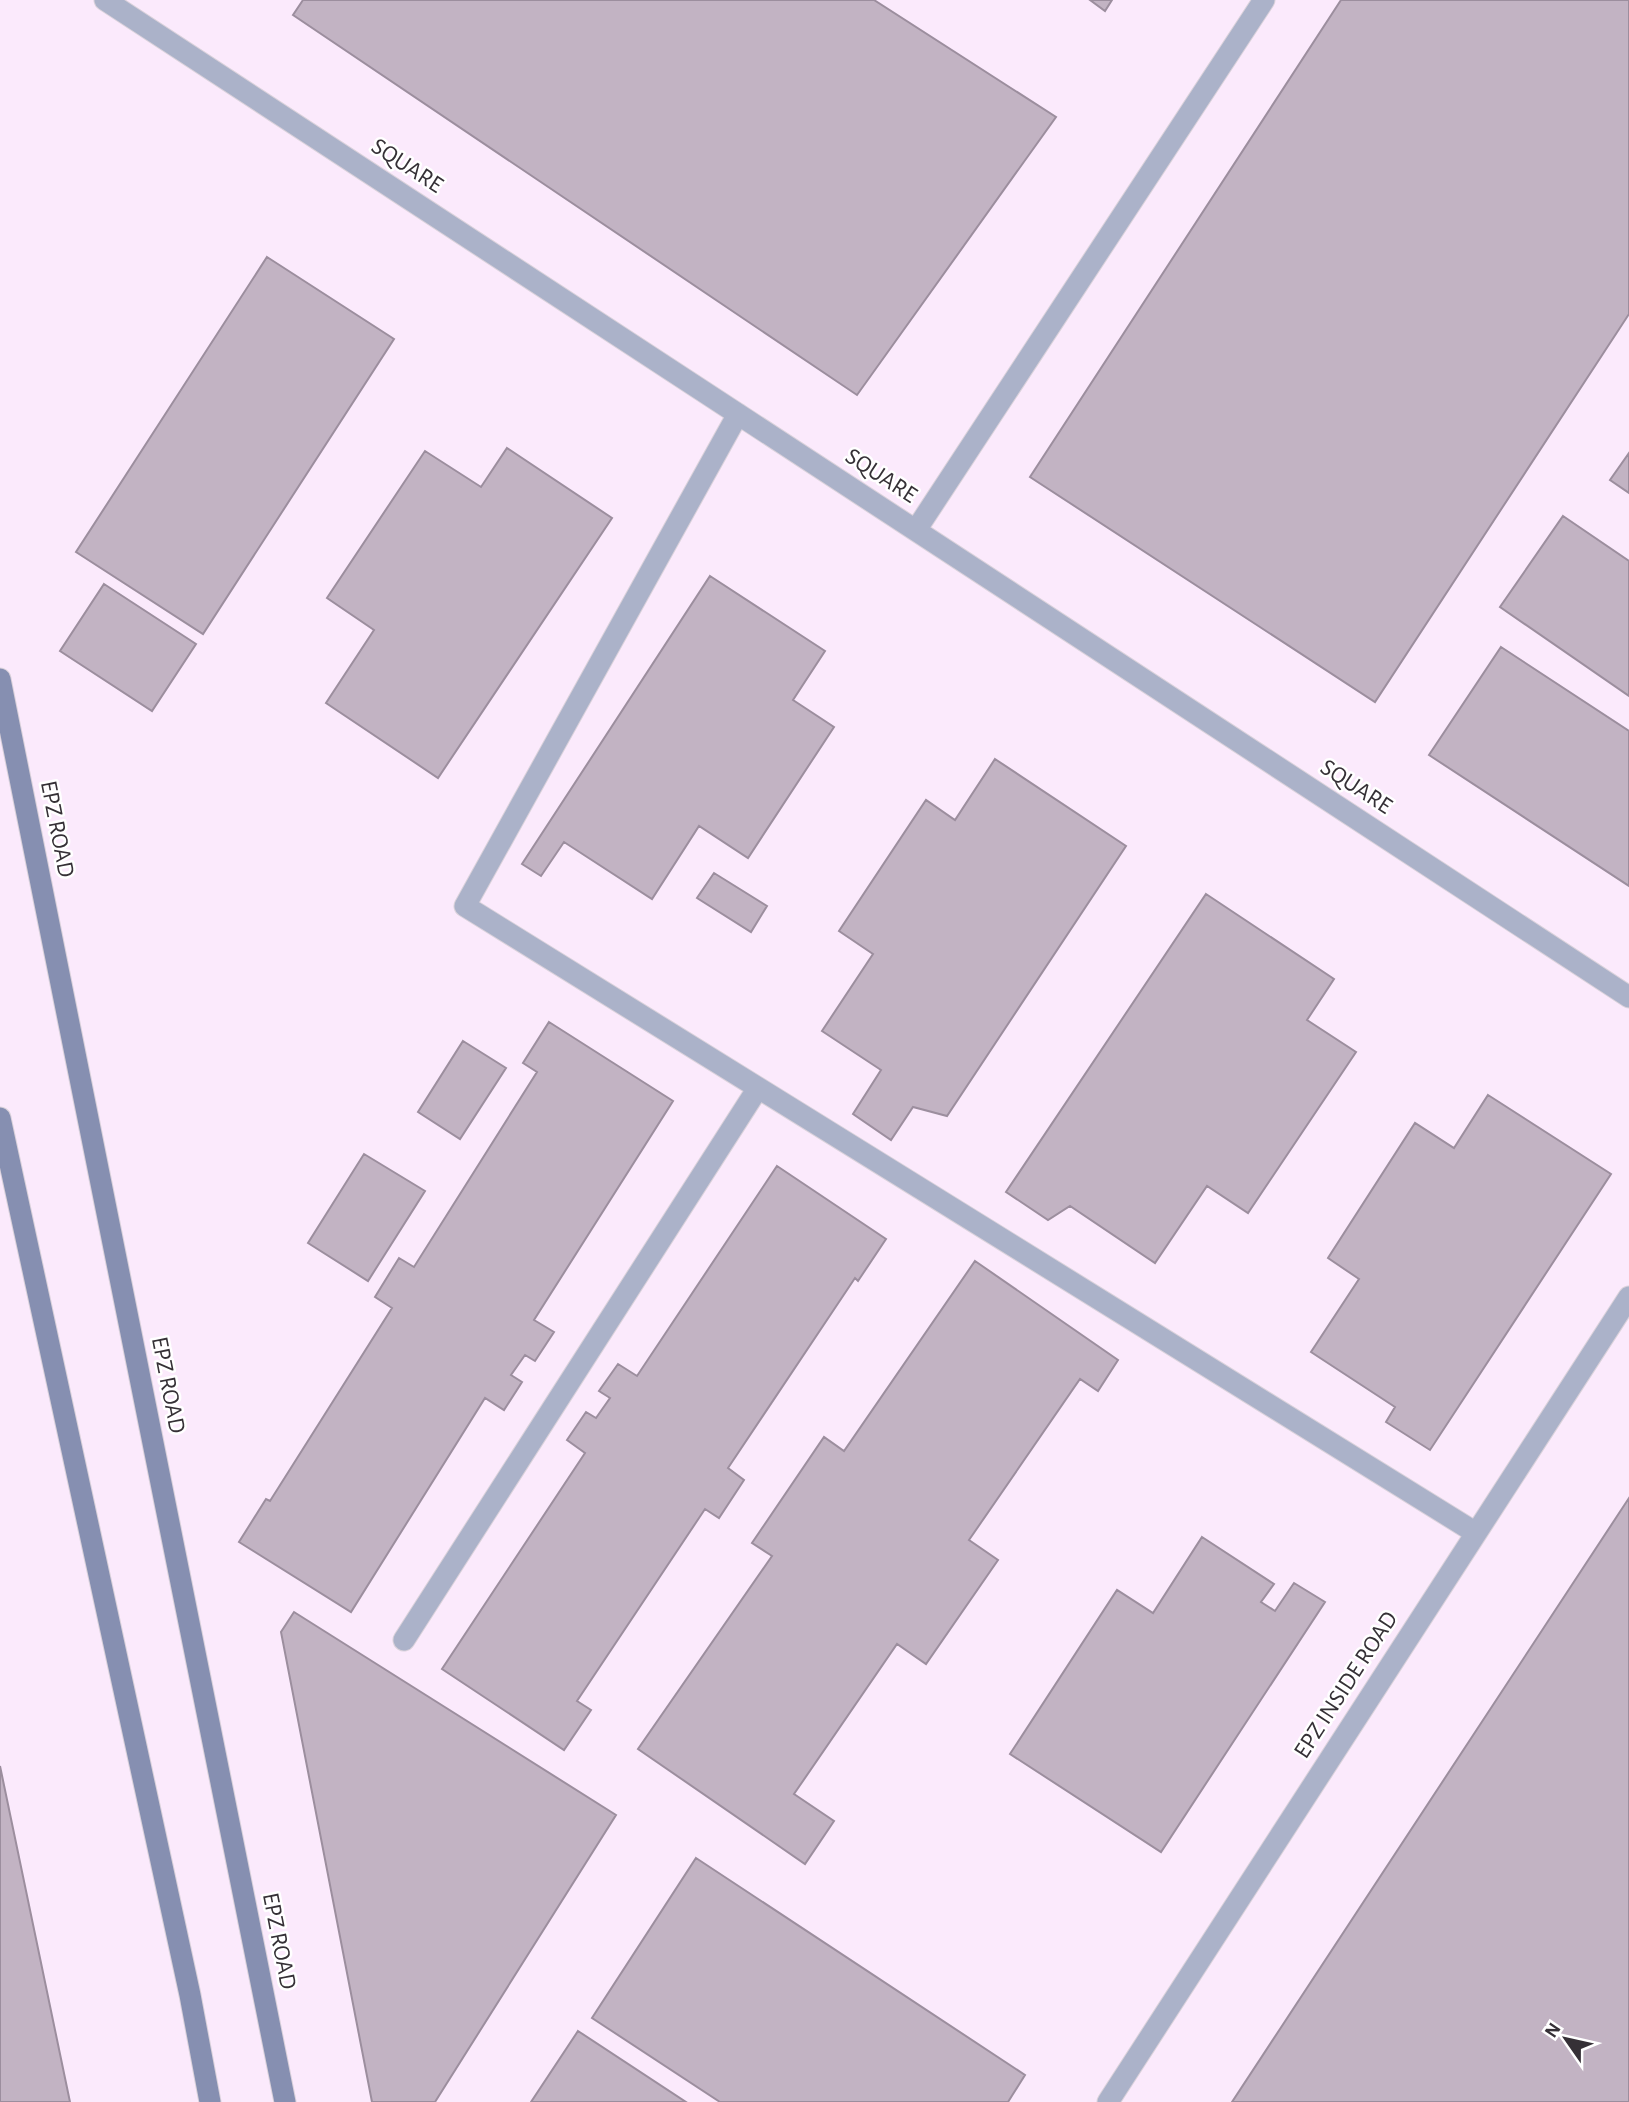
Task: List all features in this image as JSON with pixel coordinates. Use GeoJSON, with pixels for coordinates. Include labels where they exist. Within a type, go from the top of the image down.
{"type":"FeatureCollection","features":[{"type":"Feature","properties":{"kind":"main road","name":"EPZ ROAD"},"geometry":{"type":"LineString","coordinates":[[0,679],[285,2102]]}},
{"type":"Feature","properties":{"kind":"main road"},"geometry":{"type":"LineString","coordinates":[[0,1118],[190,1995],[210,2102]]}},
{"type":"Feature","properties":{"kind":"lane","name":"SQUARE"},"geometry":{"type":"LineString","coordinates":[[105,0],[1629,997]]}},
{"type":"Feature","properties":{"kind":"lane"},"geometry":{"type":"LineString","coordinates":[[916,530],[1264,0]]}},
{"type":"Feature","properties":{"kind":"lane"},"geometry":{"type":"LineString","coordinates":[[738,414],[465,906],[1476,1533]]}},
{"type":"Feature","properties":{"kind":"lane"},"geometry":{"type":"LineString","coordinates":[[404,1640],[758,1088]]}},
{"type":"Feature","properties":{"kind":"lane","name":"EPZ INSIDE ROAD"},"geometry":{"type":"LineString","coordinates":[[1108,2102],[1629,1297]]}},
{"type":"Feature","properties":{"kind":"shaded area"},"geometry":{"type":"Polygon","coordinates":[[[0,0],[1629,0],[1629,2102],[0,2102],[0,0]]]}},
{"type":"Feature","properties":{"kind":"building"},"geometry":{"type":"Polygon","coordinates":[[[303,0],[874,0],[1056,117],[857,395],[293,15],[303,0]]]}},
{"type":"Feature","properties":{"kind":"building"},"geometry":{"type":"Polygon","coordinates":[[[1090,0],[1112,0],[1105,11],[1090,0]]]}},
{"type":"Feature","properties":{"kind":"building"},"geometry":{"type":"Polygon","coordinates":[[[1341,0],[1629,0],[1629,314],[1375,702],[1030,477],[1341,0]]]}},
{"type":"Feature","properties":{"kind":"building"},"geometry":{"type":"Polygon","coordinates":[[[267,257],[394,339],[203,634],[76,552],[267,257]]]}},
{"type":"Feature","properties":{"kind":"building"},"geometry":{"type":"Polygon","coordinates":[[[507,448],[612,518],[438,778],[326,703],[374,630],[327,598],[425,451],[481,487],[507,448]]]}},
{"type":"Feature","properties":{"kind":"building"},"geometry":{"type":"Polygon","coordinates":[[[1629,453],[1629,493],[1610,480],[1629,453]]]}},
{"type":"Feature","properties":{"kind":"building"},"geometry":{"type":"Polygon","coordinates":[[[1563,516],[1629,561],[1629,696],[1500,607],[1563,516]]]}},
{"type":"Feature","properties":{"kind":"building"},"geometry":{"type":"Polygon","coordinates":[[[710,576],[825,651],[793,700],[834,727],[748,858],[699,826],[652,899],[564,842],[541,876],[522,864],[710,576]]]}},
{"type":"Feature","properties":{"kind":"building"},"geometry":{"type":"Polygon","coordinates":[[[104,584],[196,644],[152,711],[60,651],[104,584]]]}},
{"type":"Feature","properties":{"kind":"building"},"geometry":{"type":"Polygon","coordinates":[[[1501,647],[1629,731],[1629,886],[1429,755],[1501,647]]]}},
{"type":"Feature","properties":{"kind":"building"},"geometry":{"type":"Polygon","coordinates":[[[995,759],[1126,846],[947,1116],[913,1107],[891,1140],[853,1114],[881,1070],[822,1031],[873,954],[839,931],[926,800],[955,820],[995,759]]]}},
{"type":"Feature","properties":{"kind":"building"},"geometry":{"type":"Polygon","coordinates":[[[714,873],[767,906],[751,932],[697,898],[714,873]]]}},
{"type":"Feature","properties":{"kind":"building"},"geometry":{"type":"Polygon","coordinates":[[[1206,894],[1334,979],[1307,1020],[1356,1052],[1248,1213],[1207,1186],[1155,1263],[1070,1206],[1048,1220],[1006,1192],[1206,894]]]}},
{"type":"Feature","properties":{"kind":"building"},"geometry":{"type":"Polygon","coordinates":[[[549,1022],[673,1101],[534,1320],[554,1332],[535,1361],[525,1355],[511,1375],[522,1382],[504,1410],[485,1398],[351,1612],[239,1542],[266,1499],[270,1501],[392,1308],[375,1297],[399,1258],[414,1267],[537,1072],[523,1063],[549,1022]]]}},
{"type":"Feature","properties":{"kind":"building"},"geometry":{"type":"Polygon","coordinates":[[[463,1041],[506,1068],[460,1139],[418,1112],[463,1041]]]}},
{"type":"Feature","properties":{"kind":"building"},"geometry":{"type":"Polygon","coordinates":[[[1488,1095],[1611,1174],[1430,1450],[1386,1422],[1395,1407],[1311,1352],[1359,1279],[1328,1258],[1415,1123],[1454,1148],[1488,1095]]]}},
{"type":"Feature","properties":{"kind":"building"},"geometry":{"type":"Polygon","coordinates":[[[364,1154],[425,1191],[368,1281],[308,1243],[364,1154]]]}},
{"type":"Feature","properties":{"kind":"building"},"geometry":{"type":"Polygon","coordinates":[[[777,1166],[886,1239],[858,1281],[855,1278],[728,1468],[744,1480],[719,1518],[705,1509],[577,1701],[591,1710],[564,1750],[442,1669],[585,1453],[567,1440],[586,1412],[596,1418],[610,1398],[599,1391],[618,1364],[637,1376],[777,1166]]]}},
{"type":"Feature","properties":{"kind":"building"},"geometry":{"type":"Polygon","coordinates":[[[975,1261],[1118,1360],[1098,1391],[1080,1379],[969,1540],[998,1560],[926,1664],[897,1644],[794,1794],[834,1821],[805,1864],[638,1749],[772,1556],[752,1543],[824,1437],[844,1451],[975,1261]]]}},
{"type":"Feature","properties":{"kind":"building"},"geometry":{"type":"Polygon","coordinates":[[[1629,1498],[1629,2102],[1232,2102],[1629,1498]]]}},
{"type":"Feature","properties":{"kind":"building"},"geometry":{"type":"Polygon","coordinates":[[[1202,1537],[1274,1584],[1261,1602],[1275,1611],[1294,1583],[1325,1602],[1161,1852],[1010,1754],[1117,1590],[1153,1613],[1202,1537]]]}},
{"type":"Feature","properties":{"kind":"building"},"geometry":{"type":"Polygon","coordinates":[[[294,1612],[616,1815],[435,2102],[372,2102],[281,1632],[294,1612]]]}},
{"type":"Feature","properties":{"kind":"building"},"geometry":{"type":"Polygon","coordinates":[[[0,1766],[70,2102],[0,2102],[0,1766]]]}},
{"type":"Feature","properties":{"kind":"building"},"geometry":{"type":"Polygon","coordinates":[[[696,1858],[1025,2075],[1008,2102],[720,2102],[592,2018],[696,1858]]]}},
{"type":"Feature","properties":{"kind":"building"},"geometry":{"type":"Polygon","coordinates":[[[578,2031],[686,2102],[531,2102],[578,2031]]]}}]}
